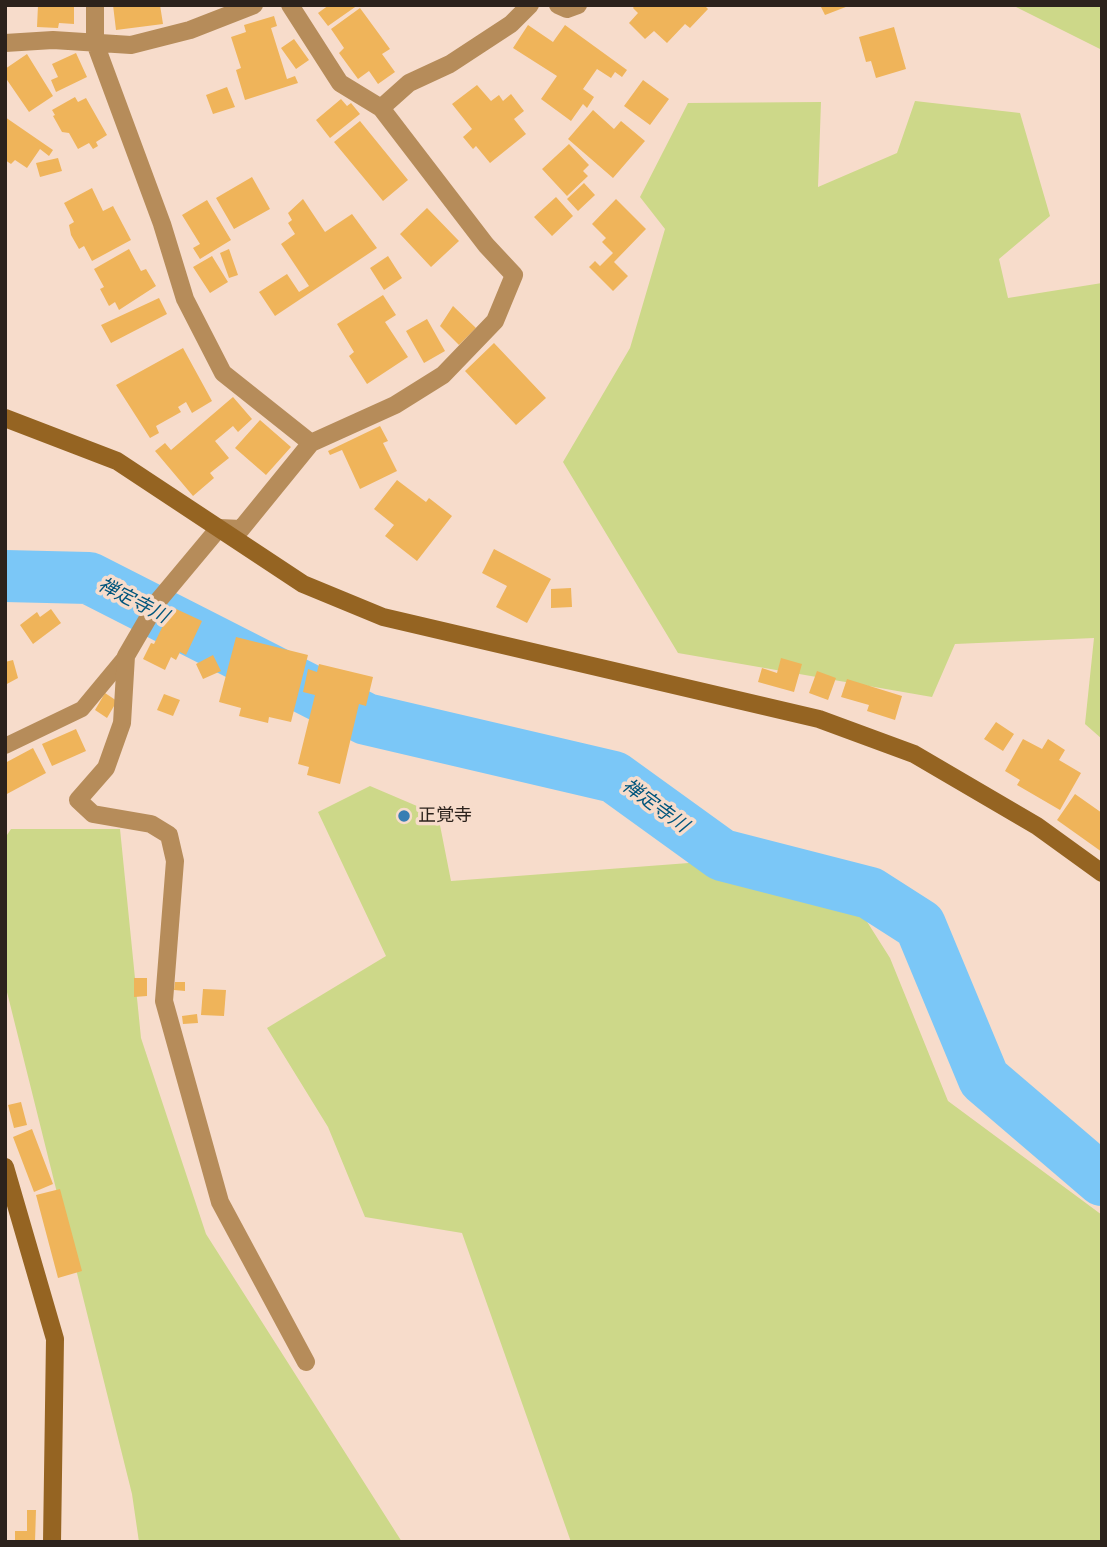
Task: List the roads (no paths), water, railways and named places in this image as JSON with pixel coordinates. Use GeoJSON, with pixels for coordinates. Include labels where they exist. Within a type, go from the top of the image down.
{"type":"FeatureCollection","features":[{"type":"Feature","properties":{"kind":"street"},"geometry":{"type":"LineString","coordinates":[[95,5],[95,43],[162,224],[185,299],[223,373],[311,443]]}},
{"type":"Feature","properties":{"kind":"street"},"geometry":{"type":"LineString","coordinates":[[5,43],[53,40],[131,45],[190,30],[254,5]]}},
{"type":"Feature","properties":{"kind":"street"},"geometry":{"type":"LineString","coordinates":[[219,528],[240,529],[311,443],[395,405],[443,375],[495,321],[514,275],[486,245],[381,108],[340,83],[290,5]]}},
{"type":"Feature","properties":{"kind":"street"},"geometry":{"type":"LineString","coordinates":[[381,108],[409,83],[450,64],[511,23],[530,5]]}},
{"type":"Feature","properties":{"kind":"street"},"geometry":{"type":"LineString","coordinates":[[558,5],[567,9],[578,5]]}},
{"type":"Feature","properties":{"kind":"street"},"geometry":{"type":"LineString","coordinates":[[5,418],[117,461],[303,583],[383,617],[819,719],[914,754],[1037,826],[1102,873]]}},
{"type":"Feature","properties":{"kind":"street"},"geometry":{"type":"LineString","coordinates":[[219,528],[158,601],[127,656],[122,723],[106,768],[78,800],[93,814],[151,824],[169,835],[175,861],[164,1001],[220,1202],[306,1362]]}},
{"type":"Feature","properties":{"kind":"street"},"geometry":{"type":"LineString","coordinates":[[5,1167],[55,1339],[52,1542]]}},
{"type":"Feature","properties":{"kind":"lane"},"geometry":{"type":"LineString","coordinates":[[5,746],[82,709],[127,656]]}},
{"type":"Feature","properties":{"kind":"waterway","name":"禅定寺川"},"geometry":{"type":"LineString","coordinates":[[5,576],[89,578],[366,719],[614,777],[722,855],[870,893],[920,925],[984,1079],[1102,1180]]}},
{"type":"Feature","properties":{"kind":"place","name":"正覚寺"},"geometry":{"type":"Point","coordinates":[404,816]}}]}
